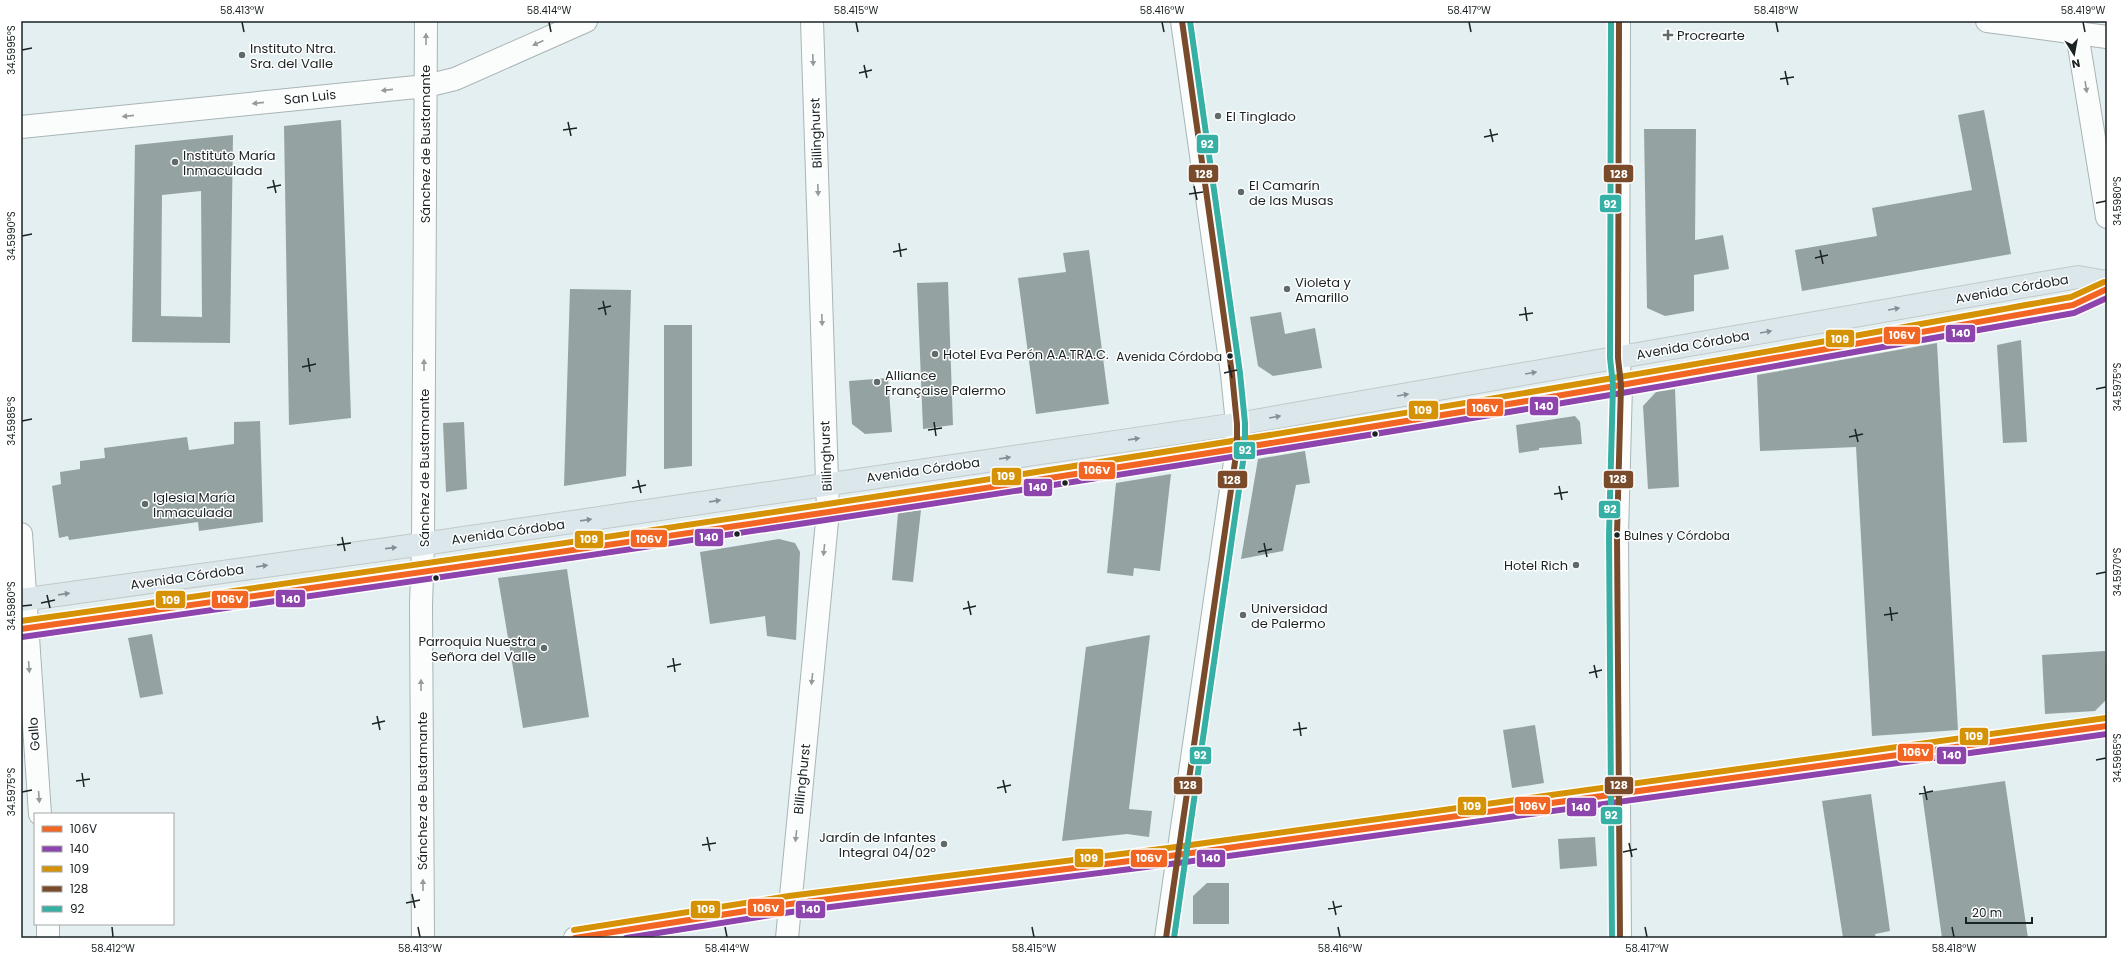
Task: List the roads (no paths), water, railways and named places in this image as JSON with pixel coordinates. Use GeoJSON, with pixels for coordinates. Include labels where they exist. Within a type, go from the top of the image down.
{"type":"FeatureCollection","features":[{"type":"Feature","properties":{"kind":"main road","name":"Avenida Córdoba"},"geometry":{"type":"LineString","coordinates":[[23,600],[423,544],[1237,424],[2078,277],[2107,282]]}},
{"type":"Feature","properties":{"kind":"street","name":"Sánchez de Bustamante"},"geometry":{"type":"LineString","coordinates":[[423,938],[421,605],[423,544],[426,21]]}},
{"type":"Feature","properties":{"kind":"street","name":"San Luis"},"geometry":{"type":"LineString","coordinates":[[21,127],[426,86],[455,79],[586,21]]}},
{"type":"Feature","properties":{"kind":"street","name":"Billinghurst"},"geometry":{"type":"LineString","coordinates":[[787,938],[828,511],[812,21]]}},
{"type":"Feature","properties":{"kind":"street"},"geometry":{"type":"LineString","coordinates":[[1166,938],[1237,448],[1237,424],[1232,374],[1182,21]]}},
{"type":"Feature","properties":{"kind":"street"},"geometry":{"type":"LineString","coordinates":[[1619,21],[1618,358],[1621,385],[1617,535],[1620,938]]}},
{"type":"Feature","properties":{"kind":"street"},"geometry":{"type":"LineString","coordinates":[[1987,21],[2076,27],[2107,37]]}},
{"type":"Feature","properties":{"kind":"street"},"geometry":{"type":"LineString","coordinates":[[2076,27],[2107,217]]}},
{"type":"Feature","properties":{"kind":"street","name":"Gallo"},"geometry":{"type":"LineString","coordinates":[[21,534],[23,600],[40,813]]}},
{"type":"Feature","properties":{"kind":"street"},"geometry":{"type":"LineString","coordinates":[[575,938],[790,904],[1177,854],[2107,726]]}},
{"type":"Feature","properties":{"kind":"street"},"geometry":{"type":"LineString","coordinates":[[48,925],[48,938]]}},
{"type":"Feature","properties":{"kind":"place","name":"Procrearte"},"geometry":{"type":"Point","coordinates":[1668,35]}},
{"type":"Feature","properties":{"kind":"place","name":"Instituto Ntra. Sra. del Valle"},"geometry":{"type":"Point","coordinates":[242,55]}},
{"type":"Feature","properties":{"kind":"place","name":"El Tinglado"},"geometry":{"type":"Point","coordinates":[1218,116]}},
{"type":"Feature","properties":{"kind":"place","name":"Instituto María Inmaculada"},"geometry":{"type":"Point","coordinates":[175,162]}},
{"type":"Feature","properties":{"kind":"place","name":"El Camarín de las Musas"},"geometry":{"type":"Point","coordinates":[1241,192]}},
{"type":"Feature","properties":{"kind":"place","name":"Violeta y Amarillo"},"geometry":{"type":"Point","coordinates":[1287,289]}},
{"type":"Feature","properties":{"kind":"place","name":"Hotel Eva Perón A.A.TRA.C."},"geometry":{"type":"Point","coordinates":[935,354]}},
{"type":"Feature","properties":{"kind":"place","name":"Avenida Córdoba"},"geometry":{"type":"Point","coordinates":[1230,356]}},
{"type":"Feature","properties":{"kind":"place","name":"Alliance Française Palermo"},"geometry":{"type":"Point","coordinates":[877,382]}},
{"type":"Feature","properties":{"kind":"place","name":"Iglesia María Inmaculada"},"geometry":{"type":"Point","coordinates":[145,504]}},
{"type":"Feature","properties":{"kind":"place","name":"Bulnes y Córdoba"},"geometry":{"type":"Point","coordinates":[1617,535]}},
{"type":"Feature","properties":{"kind":"place","name":"Hotel Rich"},"geometry":{"type":"Point","coordinates":[1576,565]}},
{"type":"Feature","properties":{"kind":"place","name":"Universidad de Palermo"},"geometry":{"type":"Point","coordinates":[1243,615]}},
{"type":"Feature","properties":{"kind":"place","name":"Parroquia Nuestra Señora del Valle"},"geometry":{"type":"Point","coordinates":[544,648]}},
{"type":"Feature","properties":{"kind":"place","name":"Jardín de Infantes Integral 04/02º"},"geometry":{"type":"Point","coordinates":[944,844]}}]}
